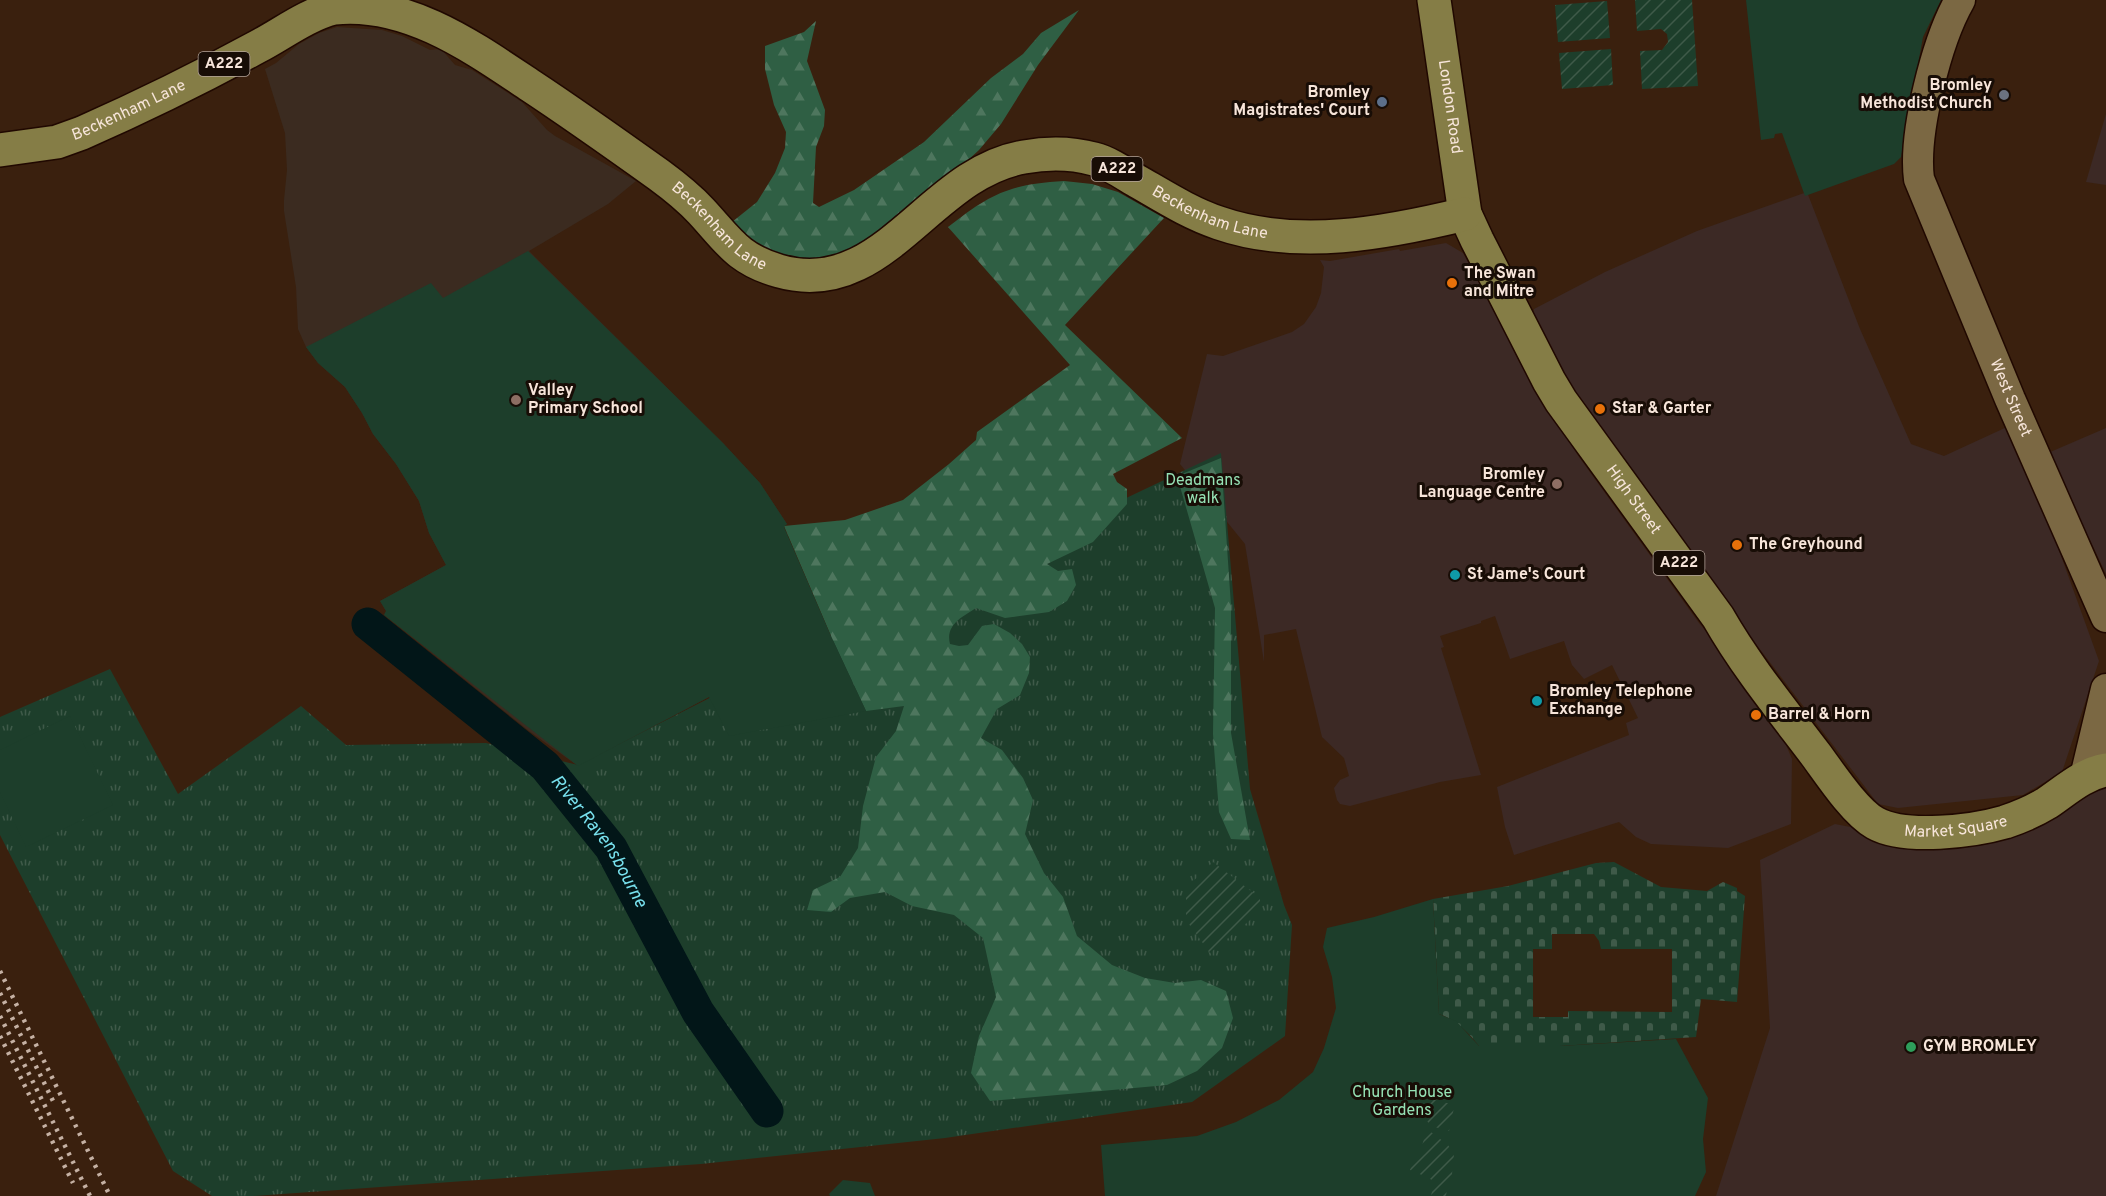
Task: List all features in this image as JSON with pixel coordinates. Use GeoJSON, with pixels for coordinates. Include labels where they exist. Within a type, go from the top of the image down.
{"type":"FeatureCollection","features":[{"type":"Feature","properties":{"kind":"main road","name":"London Road"},"geometry":{"type":"LineString","coordinates":[[1434,0],[1465,214]]}},
{"type":"Feature","properties":{"kind":"main road","name":"Beckenham Lane"},"geometry":{"type":"LineString","coordinates":[[0,150],[57,142],[82,133],[255,48],[309,18],[329,9],[366,5],[413,16],[436,24],[462,38],[573,113],[670,183],[698,208],[727,243],[744,256],[766,267],[793,275],[817,277],[857,265],[895,240],[972,176],[993,165],[1034,155],[1068,155],[1101,161],[1203,217],[1235,228],[1265,234],[1347,235],[1425,224],[1465,214]]}},
{"type":"Feature","properties":{"kind":"main road","name":"High Street"},"geometry":{"type":"LineString","coordinates":[[1465,214],[1538,361],[1561,401],[1718,617],[1744,658],[1848,797],[1875,823]]}},
{"type":"Feature","properties":{"kind":"main road","name":"Market Square"},"geometry":{"type":"LineString","coordinates":[[1875,823],[1898,832],[1960,830],[2004,822],[2036,810],[2095,774]]}},
{"type":"Feature","properties":{"kind":"street","name":"West Street"},"geometry":{"type":"LineString","coordinates":[[1960,0],[1939,49],[1930,86],[1918,152],[1918,179],[2010,399],[2106,617]]}},
{"type":"Feature","properties":{"kind":"street"},"geometry":{"type":"LineString","coordinates":[[2095,774],[2106,689]]}},
{"type":"Feature","properties":{"kind":"shaded area","name":"Valley Primary School"},"geometry":{"type":"Polygon","coordinates":[[[337,27],[382,30],[402,36],[430,50],[441,49],[455,65],[472,70],[522,102],[555,136],[636,181],[608,204],[529,251],[723,443],[760,483],[787,524],[784,526],[709,697],[578,766],[529,731],[384,615],[386,611],[380,601],[446,565],[429,533],[419,501],[396,464],[373,434],[345,387],[318,363],[306,347],[298,329],[296,287],[284,211],[287,170],[285,133],[265,69],[299,44],[319,33],[337,27]]]}},
{"type":"Feature","properties":{"kind":"shaded area"},"geometry":{"type":"Polygon","coordinates":[[[2106,114],[2106,185],[2086,182],[2106,114]]]}},
{"type":"Feature","properties":{"kind":"shaded area"},"geometry":{"type":"Polygon","coordinates":[[[1807,192],[1860,329],[1911,444],[1944,456],[2007,427],[2056,542],[2099,661],[2062,772],[2023,795],[1898,808],[1878,804],[1575,407],[1531,321],[1534,309],[1605,272],[1697,231],[1807,192]]]}},
{"type":"Feature","properties":{"kind":"shaded area"},"geometry":{"type":"Polygon","coordinates":[[[1446,243],[1463,253],[1497,315],[1519,362],[1579,457],[1699,623],[1746,678],[1774,717],[1792,759],[1791,824],[1728,848],[1651,844],[1636,837],[1619,822],[1514,855],[1505,827],[1497,787],[1629,735],[1626,723],[1638,718],[1612,665],[1584,679],[1572,665],[1564,641],[1510,659],[1495,616],[1440,636],[1444,647],[1441,648],[1481,775],[1440,782],[1350,806],[1340,804],[1337,800],[1334,788],[1340,780],[1349,776],[1344,758],[1322,737],[1296,629],[1264,635],[1264,662],[1245,544],[1180,464],[1207,354],[1223,356],[1292,332],[1304,324],[1316,307],[1321,293],[1324,267],[1320,260],[1330,261],[1446,243]]]}},
{"type":"Feature","properties":{"kind":"shaded area"},"geometry":{"type":"Polygon","coordinates":[[[2106,428],[2106,574],[2089,538],[2086,539],[2048,453],[2106,428]]]}},
{"type":"Feature","properties":{"kind":"shaded area"},"geometry":{"type":"Polygon","coordinates":[[[2106,780],[2106,1196],[1716,1196],[1770,1028],[1760,860],[1835,824],[1922,841],[2106,780]]]}},
{"type":"Feature","properties":{"kind":"green space"},"geometry":{"type":"Polygon","coordinates":[[[1635,0],[1692,0],[1698,86],[1642,89],[1640,51],[1662,50],[1668,42],[1667,34],[1661,29],[1637,31],[1635,0]]]}},
{"type":"Feature","properties":{"kind":"green space"},"geometry":{"type":"Polygon","coordinates":[[[1746,0],[1941,0],[1923,37],[1901,157],[1894,164],[1805,196],[1782,133],[1775,134],[1774,138],[1761,140],[1746,0]]]}},
{"type":"Feature","properties":{"kind":"green space"},"geometry":{"type":"Polygon","coordinates":[[[1607,1],[1610,38],[1558,42],[1555,5],[1607,1]]]}},
{"type":"Feature","properties":{"kind":"green space"},"geometry":{"type":"Polygon","coordinates":[[[1079,10],[1038,65],[1001,124],[979,150],[854,257],[806,267],[757,247],[732,222],[757,202],[775,173],[785,148],[786,132],[774,105],[765,69],[765,46],[804,32],[816,21],[807,61],[825,110],[824,126],[816,147],[813,203],[819,207],[854,190],[924,142],[991,78],[1023,54],[1041,33],[1079,10]]]}},
{"type":"Feature","properties":{"kind":"green space"},"geometry":{"type":"Polygon","coordinates":[[[1611,49],[1613,85],[1562,89],[1559,53],[1611,49]]]}},
{"type":"Feature","properties":{"kind":"green space"},"geometry":{"type":"Polygon","coordinates":[[[1064,181],[1092,184],[1118,192],[1164,218],[1065,325],[1182,438],[1113,474],[1117,482],[1127,489],[1127,504],[1093,542],[1047,564],[1058,571],[1072,569],[1076,585],[1067,601],[1049,612],[1005,618],[976,608],[960,618],[952,627],[949,637],[950,644],[968,645],[982,626],[994,624],[1010,633],[1022,644],[1030,657],[1029,673],[1020,695],[997,709],[981,738],[1002,750],[1023,778],[1033,800],[1025,834],[1044,873],[1063,897],[1077,936],[1112,965],[1145,978],[1175,983],[1201,980],[1226,991],[1233,1018],[1222,1048],[1197,1071],[1167,1085],[990,1101],[971,1073],[979,1036],[996,997],[983,938],[954,915],[912,906],[885,892],[850,898],[831,912],[807,910],[813,890],[840,877],[858,848],[863,806],[876,757],[896,731],[904,706],[866,711],[784,526],[845,520],[903,500],[976,440],[977,432],[1070,365],[948,227],[976,206],[1001,193],[1029,185],[1064,181]]]}},
{"type":"Feature","properties":{"kind":"green space","name":"Valley Primary School"},"geometry":{"type":"Polygon","coordinates":[[[528,251],[723,443],[760,483],[787,524],[784,527],[866,711],[729,736],[709,697],[578,766],[384,615],[386,611],[380,601],[446,565],[429,533],[419,501],[396,464],[373,434],[345,387],[318,363],[306,347],[431,283],[443,298],[528,251]]]}},
{"type":"Feature","properties":{"kind":"green space"},"geometry":{"type":"Polygon","coordinates":[[[1221,453],[1250,789],[1292,925],[1285,1036],[1192,1102],[945,1138],[701,1164],[253,1196],[212,1196],[173,1171],[0,835],[0,717],[110,669],[178,794],[301,706],[346,745],[486,743],[578,765],[831,636],[1221,453]]]}},
{"type":"Feature","properties":{"kind":"green space","name":"Deadmans walk"},"geometry":{"type":"Polygon","coordinates":[[[1221,458],[1231,606],[1231,733],[1250,840],[1231,839],[1219,812],[1213,734],[1215,608],[1177,476],[1221,458]]]}},
{"type":"Feature","properties":{"kind":"green space"},"geometry":{"type":"Polygon","coordinates":[[[70,716],[113,805],[26,847],[0,792],[0,750],[70,716]]]}},
{"type":"Feature","properties":{"kind":"green space"},"geometry":{"type":"Polygon","coordinates":[[[1213,862],[1260,898],[1260,912],[1210,953],[1186,920],[1186,888],[1213,862]]]}},
{"type":"Feature","properties":{"kind":"green space"},"geometry":{"type":"Polygon","coordinates":[[[1614,862],[1661,887],[1707,891],[1723,882],[1737,888],[1737,891],[1745,896],[1737,1002],[1701,999],[1696,1037],[1560,1046],[1479,1046],[1451,1019],[1439,1014],[1433,899],[1508,886],[1596,863],[1614,862]],[[1552,934],[1552,949],[1533,949],[1533,1017],[1568,1017],[1568,1011],[1672,1012],[1672,949],[1601,949],[1594,934],[1552,934]]]}},
{"type":"Feature","properties":{"kind":"green space","name":"Church House Gardens"},"geometry":{"type":"Polygon","coordinates":[[[1433,899],[1439,1014],[1456,1021],[1479,1046],[1560,1046],[1676,1039],[1708,1098],[1703,1139],[1706,1172],[1695,1196],[1105,1196],[1101,1145],[1197,1136],[1236,1122],[1279,1100],[1313,1072],[1324,1048],[1336,1008],[1332,977],[1323,947],[1327,928],[1433,899]]]}},
{"type":"Feature","properties":{"kind":"green space"},"geometry":{"type":"Polygon","coordinates":[[[1434,1098],[1446,1103],[1455,1103],[1449,1131],[1431,1126],[1427,1121],[1428,1099],[1434,1098]]]}},
{"type":"Feature","properties":{"kind":"green space"},"geometry":{"type":"Polygon","coordinates":[[[1431,1132],[1448,1145],[1454,1154],[1452,1174],[1455,1181],[1447,1189],[1446,1196],[1431,1196],[1434,1182],[1410,1170],[1420,1153],[1425,1135],[1431,1132]]]}},
{"type":"Feature","properties":{"kind":"green space"},"geometry":{"type":"Polygon","coordinates":[[[843,1180],[870,1183],[875,1196],[830,1196],[829,1194],[843,1180]]]}},
{"type":"Feature","properties":{"kind":"waterway","name":"River Ravensbourne"},"geometry":{"type":"LineString","coordinates":[[368,624],[545,766],[611,848],[698,1012],[767,1111]]}},
{"type":"Feature","properties":{"kind":"railway"},"geometry":{"type":"LineString","coordinates":[[0,971],[110,1196]]}},
{"type":"Feature","properties":{"kind":"railway"},"geometry":{"type":"LineString","coordinates":[[0,993],[55,1105]]}},
{"type":"Feature","properties":{"kind":"railway"},"geometry":{"type":"LineString","coordinates":[[0,1016],[90,1196]]}},
{"type":"Feature","properties":{"kind":"railway"},"geometry":{"type":"LineString","coordinates":[[0,1036],[73,1183]]}},
{"type":"Feature","properties":{"kind":"place","name":"Bromley Methodist Church"},"geometry":{"type":"Point","coordinates":[2004,95]}},
{"type":"Feature","properties":{"kind":"place","name":"Bromley Magistrates' Court"},"geometry":{"type":"Point","coordinates":[1382,102]}},
{"type":"Feature","properties":{"kind":"place","name":"The Swan and Mitre"},"geometry":{"type":"Point","coordinates":[1452,283]}},
{"type":"Feature","properties":{"kind":"place","name":"Valley Primary School"},"geometry":{"type":"Point","coordinates":[516,400]}},
{"type":"Feature","properties":{"kind":"place","name":"Star & Garter"},"geometry":{"type":"Point","coordinates":[1600,409]}},
{"type":"Feature","properties":{"kind":"place","name":"Bromley Language Centre"},"geometry":{"type":"Point","coordinates":[1557,484]}},
{"type":"Feature","properties":{"kind":"place","name":"The Greyhound"},"geometry":{"type":"Point","coordinates":[1737,545]}},
{"type":"Feature","properties":{"kind":"place","name":"St Jame's Court"},"geometry":{"type":"Point","coordinates":[1455,575]}},
{"type":"Feature","properties":{"kind":"place","name":"Bromley Telephone Exchange"},"geometry":{"type":"Point","coordinates":[1537,701]}},
{"type":"Feature","properties":{"kind":"place","name":"Barrel & Horn"},"geometry":{"type":"Point","coordinates":[1756,715]}},
{"type":"Feature","properties":{"kind":"place","name":"GYM BROMLEY"},"geometry":{"type":"Point","coordinates":[1911,1047]}}]}
